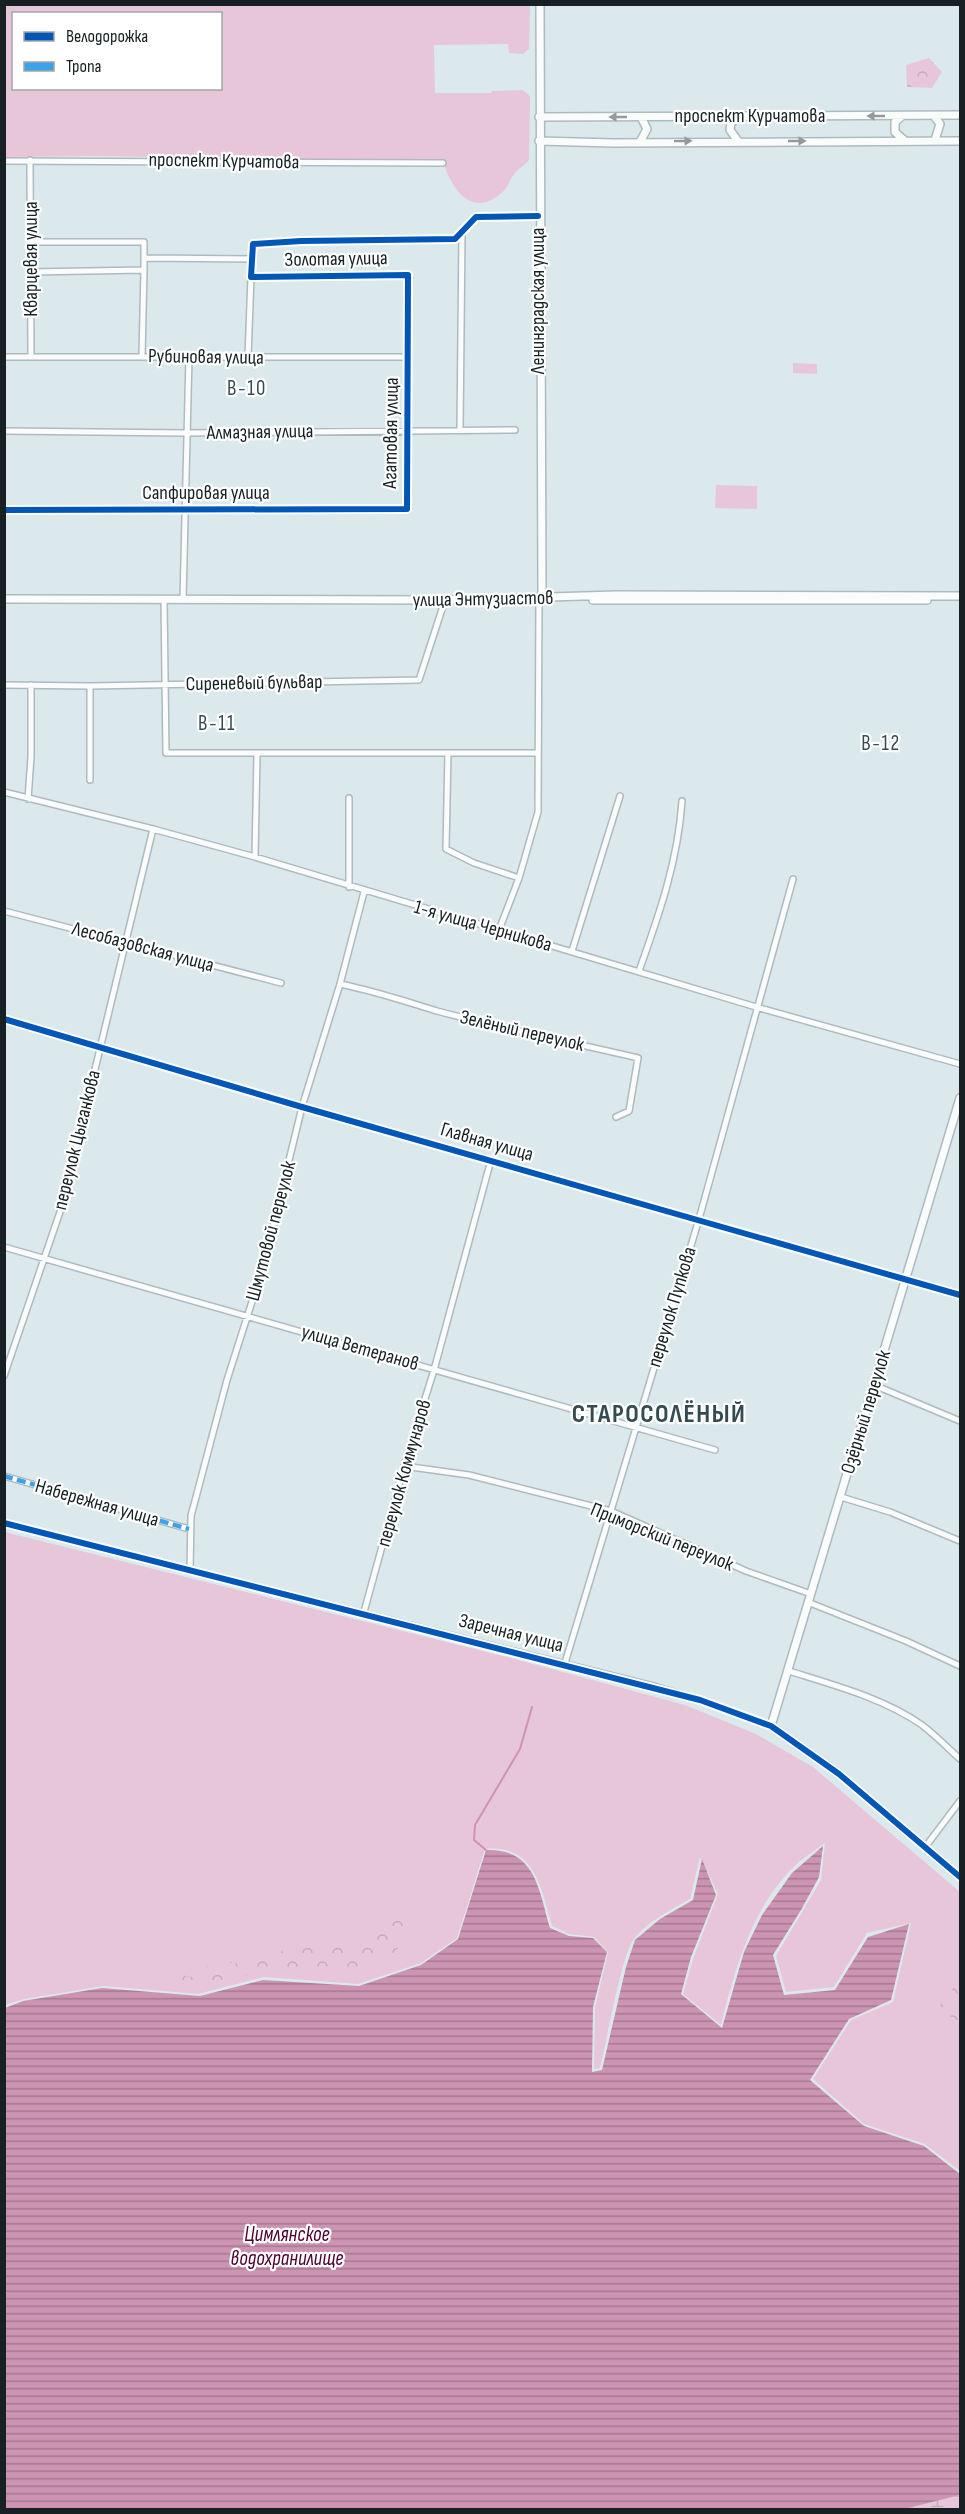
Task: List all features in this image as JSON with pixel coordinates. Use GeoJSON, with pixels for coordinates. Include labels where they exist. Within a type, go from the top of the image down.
{"type":"FeatureCollection","features":[{"type":"Feature","properties":{"kind":"street","name":"Ленинградская улица"},"geometry":{"type":"LineString","coordinates":[[499,930],[519,878],[538,812],[539,4]]}},
{"type":"Feature","properties":{"kind":"street","name":"проспект Курчатова"},"geometry":{"type":"LineString","coordinates":[[539,117],[960,115]]}},
{"type":"Feature","properties":{"kind":"street"},"geometry":{"type":"LineString","coordinates":[[902,116],[895,122],[896,132],[904,140]]}},
{"type":"Feature","properties":{"kind":"street"},"geometry":{"type":"LineString","coordinates":[[934,116],[940,124],[935,140]]}},
{"type":"Feature","properties":{"kind":"street"},"geometry":{"type":"LineString","coordinates":[[640,142],[647,129],[641,117]]}},
{"type":"Feature","properties":{"kind":"street"},"geometry":{"type":"LineString","coordinates":[[738,141],[730,130],[731,123],[739,117]]}},
{"type":"Feature","properties":{"kind":"street","name":"проспект Курчатова"},"geometry":{"type":"LineString","coordinates":[[540,141],[960,141]]}},
{"type":"Feature","properties":{"kind":"street"},"geometry":{"type":"LineString","coordinates":[[540,141],[540,599]]}},
{"type":"Feature","properties":{"kind":"street","name":"Кварцевая улица"},"geometry":{"type":"LineString","coordinates":[[30,160],[31,357]]}},
{"type":"Feature","properties":{"kind":"street","name":"проспект Курчатова"},"geometry":{"type":"LineString","coordinates":[[4,161],[443,164]]}},
{"type":"Feature","properties":{"kind":"street"},"geometry":{"type":"LineString","coordinates":[[460,430],[462,233],[465,226],[476,217],[538,216]]}},
{"type":"Feature","properties":{"kind":"street"},"geometry":{"type":"LineString","coordinates":[[248,357],[253,244],[301,241],[455,239],[462,233]]}},
{"type":"Feature","properties":{"kind":"street"},"geometry":{"type":"LineString","coordinates":[[31,242],[144,243],[142,356]]}},
{"type":"Feature","properties":{"kind":"street"},"geometry":{"type":"LineString","coordinates":[[144,258],[253,259]]}},
{"type":"Feature","properties":{"kind":"street"},"geometry":{"type":"LineString","coordinates":[[31,272],[144,270]]}},
{"type":"Feature","properties":{"kind":"street","name":"Золотая улица"},"geometry":{"type":"LineString","coordinates":[[251,277],[408,275],[408,357]]}},
{"type":"Feature","properties":{"kind":"street","name":"Рубиновая улица"},"geometry":{"type":"LineString","coordinates":[[4,357],[408,357]]}},
{"type":"Feature","properties":{"kind":"street"},"geometry":{"type":"LineString","coordinates":[[183,599],[189,357]]}},
{"type":"Feature","properties":{"kind":"street","name":"Агатовая улица"},"geometry":{"type":"LineString","coordinates":[[407,509],[408,357]]}},
{"type":"Feature","properties":{"kind":"street","name":"Алмазная улица"},"geometry":{"type":"LineString","coordinates":[[4,431],[187,433],[515,430]]}},
{"type":"Feature","properties":{"kind":"street","name":"Сапфировая улица"},"geometry":{"type":"LineString","coordinates":[[4,510],[407,509]]}},
{"type":"Feature","properties":{"kind":"street","name":"улица Энтузиастов"},"geometry":{"type":"LineString","coordinates":[[4,599],[445,600],[540,599],[616,594],[960,598]]}},
{"type":"Feature","properties":{"kind":"street"},"geometry":{"type":"LineString","coordinates":[[164,600],[166,753],[257,755],[538,753]]}},
{"type":"Feature","properties":{"kind":"street","name":"Сиреневый бульвар"},"geometry":{"type":"LineString","coordinates":[[4,685],[90,686],[419,680],[445,600]]}},
{"type":"Feature","properties":{"kind":"street"},"geometry":{"type":"LineString","coordinates":[[28,799],[32,757],[31,685]]}},
{"type":"Feature","properties":{"kind":"street"},"geometry":{"type":"LineString","coordinates":[[90,686],[90,780]]}},
{"type":"Feature","properties":{"kind":"street"},"geometry":{"type":"LineString","coordinates":[[448,753],[446,849],[474,863],[519,878]]}},
{"type":"Feature","properties":{"kind":"street"},"geometry":{"type":"LineString","coordinates":[[255,857],[257,755]]}},
{"type":"Feature","properties":{"kind":"street","name":"1-я улица Черникова"},"geometry":{"type":"LineString","coordinates":[[4,792],[255,857],[364,892],[960,1064]]}},
{"type":"Feature","properties":{"kind":"street"},"geometry":{"type":"LineString","coordinates":[[572,951],[620,796]]}},
{"type":"Feature","properties":{"kind":"street"},"geometry":{"type":"LineString","coordinates":[[349,798],[349,887]]}},
{"type":"Feature","properties":{"kind":"street"},"geometry":{"type":"LineString","coordinates":[[639,971],[671,875],[680,836],[682,801]]}},
{"type":"Feature","properties":{"kind":"street","name":"переулок Цыганкова"},"geometry":{"type":"LineString","coordinates":[[4,1376],[62,1206],[153,829]]}},
{"type":"Feature","properties":{"kind":"street","name":"переулок Пупкова"},"geometry":{"type":"LineString","coordinates":[[565,1663],[699,1219],[793,879]]}},
{"type":"Feature","properties":{"kind":"street","name":"Шмутовой переулок"},"geometry":{"type":"LineString","coordinates":[[190,1571],[189,1529],[227,1380],[249,1316],[303,1107],[340,984],[364,892]]}},
{"type":"Feature","properties":{"kind":"street","name":"Лесобазовская улица"},"geometry":{"type":"LineString","coordinates":[[4,911],[281,983]]}},
{"type":"Feature","properties":{"kind":"street","name":"Зелёный переулок"},"geometry":{"type":"LineString","coordinates":[[340,984],[382,992],[436,1010],[552,1040],[639,1058],[628,1112],[616,1117]]}},
{"type":"Feature","properties":{"kind":"street","name":"Главная улица"},"geometry":{"type":"LineString","coordinates":[[4,1019],[960,1295]]}},
{"type":"Feature","properties":{"kind":"street","name":"Озёрный переулок"},"geometry":{"type":"LineString","coordinates":[[771,1726],[908,1279],[960,1098]]}},
{"type":"Feature","properties":{"kind":"street","name":"переулок Коммунаров"},"geometry":{"type":"LineString","coordinates":[[364,1612],[404,1466],[435,1370],[491,1160]]}},
{"type":"Feature","properties":{"kind":"street","name":"улица Ветеранов"},"geometry":{"type":"LineString","coordinates":[[4,1247],[715,1450]]}},
{"type":"Feature","properties":{"kind":"street"},"geometry":{"type":"LineString","coordinates":[[874,1385],[960,1421]]}},
{"type":"Feature","properties":{"kind":"street","name":"Приморский переулок"},"geometry":{"type":"LineString","coordinates":[[404,1466],[469,1475],[611,1511],[746,1571],[812,1594]]}},
{"type":"Feature","properties":{"kind":"street","name":"Набережная улица"},"geometry":{"type":"LineString","coordinates":[[4,1476],[189,1529]]}},
{"type":"Feature","properties":{"kind":"street"},"geometry":{"type":"LineString","coordinates":[[841,1497],[890,1512],[960,1541]]}},
{"type":"Feature","properties":{"kind":"street","name":"Заречная улица"},"geometry":{"type":"LineString","coordinates":[[4,1523],[565,1663],[700,1700],[771,1726],[839,1774],[960,1877]]}},
{"type":"Feature","properties":{"kind":"street"},"geometry":{"type":"LineString","coordinates":[[810,1603],[906,1641],[960,1666]]}},
{"type":"Feature","properties":{"kind":"street"},"geometry":{"type":"LineString","coordinates":[[789,1671],[850,1690],[898,1711],[922,1725],[960,1759]]}},
{"type":"Feature","properties":{"kind":"street"},"geometry":{"type":"LineString","coordinates":[[926,1846],[960,1801]]}},
{"type":"Feature","properties":{"kind":"green space"},"geometry":{"type":"Polygon","coordinates":[[[4,5],[530,5],[529,49],[523,54],[509,53],[508,44],[434,45],[435,93],[491,93],[492,91],[522,90],[530,97],[529,160],[515,173],[507,187],[489,201],[479,203],[463,196],[456,189],[443,161],[95,156],[5,157],[4,5]]]}},
{"type":"Feature","properties":{"kind":"green space"},"geometry":{"type":"Polygon","coordinates":[[[929,58],[942,72],[932,88],[907,87],[906,65],[929,58]]]}},
{"type":"Feature","properties":{"kind":"green space"},"geometry":{"type":"Polygon","coordinates":[[[793,363],[817,364],[817,374],[793,373],[793,363]]]}},
{"type":"Feature","properties":{"kind":"green space"},"geometry":{"type":"Polygon","coordinates":[[[716,485],[757,486],[757,509],[715,508],[716,485]]]}},
{"type":"Feature","properties":{"kind":"green space"},"geometry":{"type":"Polygon","coordinates":[[[5,1532],[511,1658],[685,1705],[756,1734],[813,1767],[960,1892],[960,2171],[925,2144],[864,2124],[813,2079],[851,2020],[893,2002],[911,1923],[867,1933],[834,1987],[786,1992],[776,1956],[821,1880],[825,1843],[799,1862],[769,1897],[748,1937],[721,2025],[683,1994],[693,1959],[718,1894],[700,1857],[690,1899],[646,1927],[629,1947],[600,2068],[594,2069],[595,2008],[608,1952],[594,1937],[569,1934],[552,1926],[544,1897],[533,1871],[525,1861],[502,1849],[485,1849],[457,1938],[421,1963],[358,1984],[264,1977],[198,1994],[104,1986],[24,1999],[5,2005],[5,1532]]]}},
{"type":"Feature","properties":{"kind":"green space"},"geometry":{"type":"Polygon","coordinates":[[[392,1913],[410,1920],[401,1945],[391,1954],[376,1962],[340,1973],[330,1974],[332,1968],[325,1969],[317,1975],[262,1972],[243,1976],[228,1974],[223,1976],[222,1981],[200,1985],[196,1980],[182,1982],[174,1977],[178,1974],[196,1978],[208,1965],[222,1973],[230,1970],[230,1960],[232,1964],[237,1963],[238,1970],[245,1971],[250,1954],[261,1957],[271,1951],[273,1956],[285,1947],[290,1958],[294,1953],[312,1944],[315,1947],[315,1954],[322,1948],[328,1952],[332,1946],[331,1941],[335,1938],[338,1945],[344,1941],[350,1952],[357,1951],[392,1913]]]}},
{"type":"Feature","properties":{"kind":"green space"},"geometry":{"type":"Polygon","coordinates":[[[960,1979],[960,2022],[937,2009],[960,1979]]]}},
{"type":"Feature","properties":{"kind":"green space"},"geometry":{"type":"Polygon","coordinates":[[[960,2495],[960,2509],[900,2509],[960,2495]]]}},
{"type":"Feature","properties":{"kind":"water","name":"Цимлянское водохранилище"},"geometry":{"type":"Polygon","coordinates":[[[823,1846],[819,1877],[773,1955],[784,1995],[835,1990],[868,1937],[909,1924],[891,2000],[849,2019],[810,2080],[864,2126],[924,2146],[960,2174],[960,2495],[900,2510],[5,2509],[5,2008],[23,2001],[102,1988],[200,1996],[263,1980],[359,1986],[421,1965],[458,1939],[486,1850],[503,1851],[516,1856],[533,1874],[550,1928],[569,1936],[593,1938],[607,1952],[593,2007],[592,2072],[602,2070],[626,1967],[635,1940],[660,1919],[693,1900],[702,1859],[716,1895],[691,1957],[681,1994],[722,2028],[744,1952],[762,1915],[792,1873],[823,1846]]]}},
{"type":"Feature","properties":{"kind":"waterway"},"geometry":{"type":"LineString","coordinates":[[486,1850],[474,1840],[475,1825],[520,1749],[532,1707]]}},
{"type":"Feature","properties":{"kind":"marked path"},"geometry":{"type":"LineString","coordinates":[[4,1476],[189,1529]]}},
{"type":"Feature","properties":{"kind":"cycle path"},"geometry":{"type":"LineString","coordinates":[[4,510],[407,509],[408,275],[251,277],[253,244],[301,241],[455,239],[476,217],[538,216]]}},
{"type":"Feature","properties":{"kind":"cycle path"},"geometry":{"type":"LineString","coordinates":[[4,1019],[302,1107],[960,1295]]}},
{"type":"Feature","properties":{"kind":"cycle path"},"geometry":{"type":"LineString","coordinates":[[4,1523],[700,1700],[771,1726],[839,1774],[960,1877]]}},
{"type":"Feature","properties":{"kind":"district","name":"В-10"},"geometry":{"type":"Point","coordinates":[247,388]}},
{"type":"Feature","properties":{"kind":"district","name":"В-11"},"geometry":{"type":"Point","coordinates":[217,723]}},
{"type":"Feature","properties":{"kind":"district","name":"В-12"},"geometry":{"type":"Point","coordinates":[881,743]}},
{"type":"Feature","properties":{"kind":"district","name":"СТАРОCОЛЁНЫЙ"},"geometry":{"type":"Point","coordinates":[659,1414]}}]}
